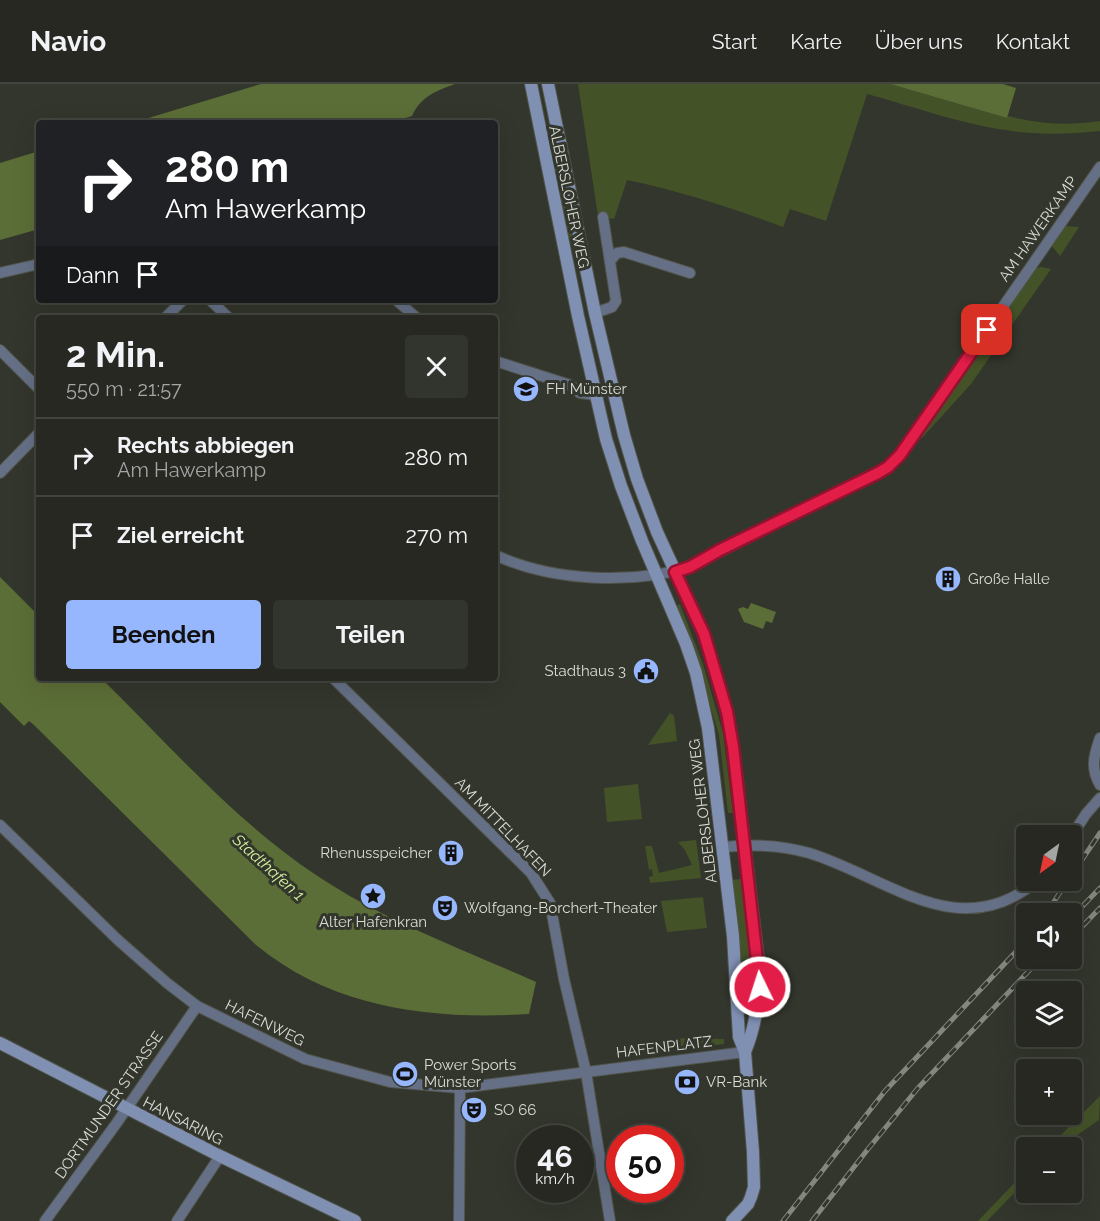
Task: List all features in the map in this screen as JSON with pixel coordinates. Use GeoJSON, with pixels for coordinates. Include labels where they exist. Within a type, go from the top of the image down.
{"type":"FeatureCollection","features":[{"type":"Feature","properties":{"kind":"main road","name":"ALBERSLOHER WEG"},"geometry":{"type":"LineString","coordinates":[[531,84],[596,395],[621,486],[686,644],[696,674],[710,737],[733,936],[739,1037],[745,1052],[754,1186],[748,1204],[732,1221]]}},
{"type":"Feature","properties":{"kind":"main road","name":"ALBERSLOHER WEG"},"geometry":{"type":"LineString","coordinates":[[548,84],[595,313],[637,479],[657,532],[704,634],[727,712],[760,975],[752,1037],[745,1052]]}},
{"type":"Feature","properties":{"kind":"main road","name":"ALBERSLOHER WEG"},"geometry":{"type":"LineString","coordinates":[[578,316],[595,313]]}},
{"type":"Feature","properties":{"kind":"main road","name":"HANSARING"},"geometry":{"type":"LineString","coordinates":[[0,1043],[336,1217],[355,1221]]}},
{"type":"Feature","properties":{"kind":"street","name":"AM HAWERKAMP"},"geometry":{"type":"LineString","coordinates":[[675,572],[690,567],[888,467],[900,455],[1100,167]]}},
{"type":"Feature","properties":{"kind":"street","name":"ALBERSLOHER WEG"},"geometry":{"type":"LineString","coordinates":[[595,313],[612,307],[616,301],[603,217]]}},
{"type":"Feature","properties":{"kind":"street","name":"ALBERSLOHER WEG"},"geometry":{"type":"LineString","coordinates":[[610,261],[617,252],[624,252],[690,273]]}},
{"type":"Feature","properties":{"kind":"street"},"geometry":{"type":"LineString","coordinates":[[0,273],[36,265]]}},
{"type":"Feature","properties":{"kind":"street"},"geometry":{"type":"LineString","coordinates":[[168,315],[180,303]]}},
{"type":"Feature","properties":{"kind":"street"},"geometry":{"type":"LineString","coordinates":[[213,303],[225,315]]}},
{"type":"Feature","properties":{"kind":"street"},"geometry":{"type":"LineString","coordinates":[[400,303],[414,315]]}},
{"type":"Feature","properties":{"kind":"street"},"geometry":{"type":"LineString","coordinates":[[0,350],[36,386]]}},
{"type":"Feature","properties":{"kind":"street"},"geometry":{"type":"LineString","coordinates":[[498,362],[570,385],[580,393],[596,395],[612,387]]}},
{"type":"Feature","properties":{"kind":"street"},"geometry":{"type":"LineString","coordinates":[[0,474],[36,436]]}},
{"type":"Feature","properties":{"kind":"street"},"geometry":{"type":"LineString","coordinates":[[498,556],[536,568],[573,576],[604,579],[675,572]]}},
{"type":"Feature","properties":{"kind":"street","name":"AM MITTELHAFEN"},"geometry":{"type":"LineString","coordinates":[[336,681],[531,873],[546,895],[550,903],[564,979],[586,1072],[610,1221]]}},
{"type":"Feature","properties":{"kind":"street"},"geometry":{"type":"LineString","coordinates":[[1100,738],[1093,758],[1093,767],[1100,785]]}},
{"type":"Feature","properties":{"kind":"street"},"geometry":{"type":"LineString","coordinates":[[1079,825],[1100,798]]}},
{"type":"Feature","properties":{"kind":"street","name":"HAFENWEG"},"geometry":{"type":"LineString","coordinates":[[0,825],[118,940],[166,983],[197,1006],[305,1059],[390,1082],[460,1088],[586,1072]]}},
{"type":"Feature","properties":{"kind":"street"},"geometry":{"type":"LineString","coordinates":[[723,847],[743,845],[775,847],[807,853],[909,896],[946,908],[964,909],[997,903],[1022,891]]}},
{"type":"Feature","properties":{"kind":"street","name":"DORTMUNDER STRASSE"},"geometry":{"type":"LineString","coordinates":[[45,1221],[116,1124],[197,1006]]}},
{"type":"Feature","properties":{"kind":"street","name":"HAFENPLATZ"},"geometry":{"type":"LineString","coordinates":[[586,1072],[745,1052]]}},
{"type":"Feature","properties":{"kind":"street"},"geometry":{"type":"LineString","coordinates":[[459,1221],[460,1088]]}},
{"type":"Feature","properties":{"kind":"street"},"geometry":{"type":"LineString","coordinates":[[177,1221],[219,1156]]}},
{"type":"Feature","properties":{"kind":"shaded area"},"geometry":{"type":"Polygon","coordinates":[[[578,84],[890,84],[1007,118],[1008,116],[1054,123],[1100,121],[1100,131],[1045,134],[994,128],[957,120],[867,94],[826,221],[790,209],[783,227],[706,200],[627,180],[614,219],[598,216],[578,84]]]}},
{"type":"Feature","properties":{"kind":"shaded area"},"geometry":{"type":"Polygon","coordinates":[[[559,164],[583,275],[580,275],[564,222],[552,167],[559,164]]]}},
{"type":"Feature","properties":{"kind":"shaded area"},"geometry":{"type":"Polygon","coordinates":[[[1066,226],[1079,227],[1060,256],[1051,245],[1066,226]]]}},
{"type":"Feature","properties":{"kind":"shaded area"},"geometry":{"type":"Polygon","coordinates":[[[1041,267],[1051,269],[971,384],[921,439],[924,429],[1033,271],[1041,267]]]}},
{"type":"Feature","properties":{"kind":"shaded area"},"geometry":{"type":"Polygon","coordinates":[[[680,604],[703,664],[723,733],[733,813],[728,813],[719,735],[676,606],[680,604]]]}},
{"type":"Feature","properties":{"kind":"shaded area"},"geometry":{"type":"Polygon","coordinates":[[[670,713],[674,716],[677,741],[648,745],[670,713]]]}},
{"type":"Feature","properties":{"kind":"shaded area"},"geometry":{"type":"Polygon","coordinates":[[[638,784],[642,819],[607,822],[604,788],[638,784]]]}},
{"type":"Feature","properties":{"kind":"shaded area"},"geometry":{"type":"Polygon","coordinates":[[[696,840],[701,878],[650,883],[649,877],[653,876],[652,869],[649,870],[645,846],[652,846],[659,873],[692,865],[685,850],[678,842],[696,840]]]}},
{"type":"Feature","properties":{"kind":"shaded area"},"geometry":{"type":"Polygon","coordinates":[[[741,879],[751,959],[749,1014],[743,1014],[742,972],[731,880],[741,879]]]}},
{"type":"Feature","properties":{"kind":"shaded area"},"geometry":{"type":"Polygon","coordinates":[[[703,897],[707,928],[667,932],[661,901],[703,897]]]}},
{"type":"Feature","properties":{"kind":"shaded area"},"geometry":{"type":"Polygon","coordinates":[[[663,1038],[724,1039],[724,1044],[665,1051],[663,1038]]]}},
{"type":"Feature","properties":{"kind":"shaded area"},"geometry":{"type":"Polygon","coordinates":[[[1100,1096],[1099,1120],[1074,1137],[1059,1137],[1071,1125],[1082,1125],[1082,1114],[1100,1096]]]}},
{"type":"Feature","properties":{"kind":"shaded area"},"geometry":{"type":"Polygon","coordinates":[[[1016,1181],[1016,1191],[987,1221],[978,1221],[1016,1181]]]}},
{"type":"Feature","properties":{"kind":"water"},"geometry":{"type":"Polygon","coordinates":[[[261,84],[455,84],[435,92],[420,104],[412,116],[399,120],[142,120],[261,84]]]}},
{"type":"Feature","properties":{"kind":"water"},"geometry":{"type":"Polygon","coordinates":[[[890,84],[1003,84],[1016,88],[1007,118],[890,84]]]}},
{"type":"Feature","properties":{"kind":"water"},"geometry":{"type":"Polygon","coordinates":[[[36,152],[36,230],[0,240],[0,163],[36,152]]]}},
{"type":"Feature","properties":{"kind":"water","name":"Stadthafen 1"},"geometry":{"type":"Polygon","coordinates":[[[0,577],[36,613],[36,681],[104,681],[231,807],[286,854],[316,875],[396,920],[536,982],[529,1014],[457,1015],[386,1006],[351,997],[318,984],[286,967],[256,945],[34,725],[29,721],[24,726],[0,702],[0,577]]]}},
{"type":"Feature","properties":{"kind":"water"},"geometry":{"type":"Polygon","coordinates":[[[751,603],[776,612],[772,623],[766,621],[763,629],[744,622],[738,609],[743,607],[748,609],[751,603]]]}},
{"type":"Feature","properties":{"kind":"railway"},"geometry":{"type":"LineString","coordinates":[[1082,860],[1100,833]]}},
{"type":"Feature","properties":{"kind":"railway"},"geometry":{"type":"LineString","coordinates":[[1082,907],[1100,888]]}},
{"type":"Feature","properties":{"kind":"railway"},"geometry":{"type":"LineString","coordinates":[[1053,903],[1061,891]]}},
{"type":"Feature","properties":{"kind":"railway"},"geometry":{"type":"LineString","coordinates":[[1082,927],[1100,908]]}},
{"type":"Feature","properties":{"kind":"railway"},"geometry":{"type":"LineString","coordinates":[[783,1221],[885,1091],[1016,952]]}},
{"type":"Feature","properties":{"kind":"railway"},"geometry":{"type":"LineString","coordinates":[[812,1221],[918,1088],[1031,969]]}},
{"type":"Feature","properties":{"kind":"place","name":"FH Münster"},"geometry":{"type":"Point","coordinates":[526,389]}},
{"type":"Feature","properties":{"kind":"place","name":"Große Halle"},"geometry":{"type":"Point","coordinates":[948,579]}},
{"type":"Feature","properties":{"kind":"place","name":"Stadthaus 3"},"geometry":{"type":"Point","coordinates":[646,671]}},
{"type":"Feature","properties":{"kind":"place","name":"Rhenusspeicher"},"geometry":{"type":"Point","coordinates":[451,853]}},
{"type":"Feature","properties":{"kind":"place","name":"Alter Hafenkran"},"geometry":{"type":"Point","coordinates":[373,896]}},
{"type":"Feature","properties":{"kind":"place","name":"Wolfgang-Borchert-Theater"},"geometry":{"type":"Point","coordinates":[445,908]}},
{"type":"Feature","properties":{"kind":"place","name":"Power Sports Münster"},"geometry":{"type":"Point","coordinates":[405,1074]}},
{"type":"Feature","properties":{"kind":"place","name":"VR-Bank"},"geometry":{"type":"Point","coordinates":[687,1082]}},
{"type":"Feature","properties":{"kind":"place","name":"SO 66"},"geometry":{"type":"Point","coordinates":[474,1110]}},
{"type":"Feature","properties":{"kind":"route"},"geometry":{"type":"LineString","coordinates":[[760,987],[727,712],[704,634],[675,572],[690,567],[888,467],[900,455],[987,330]]}}]}
